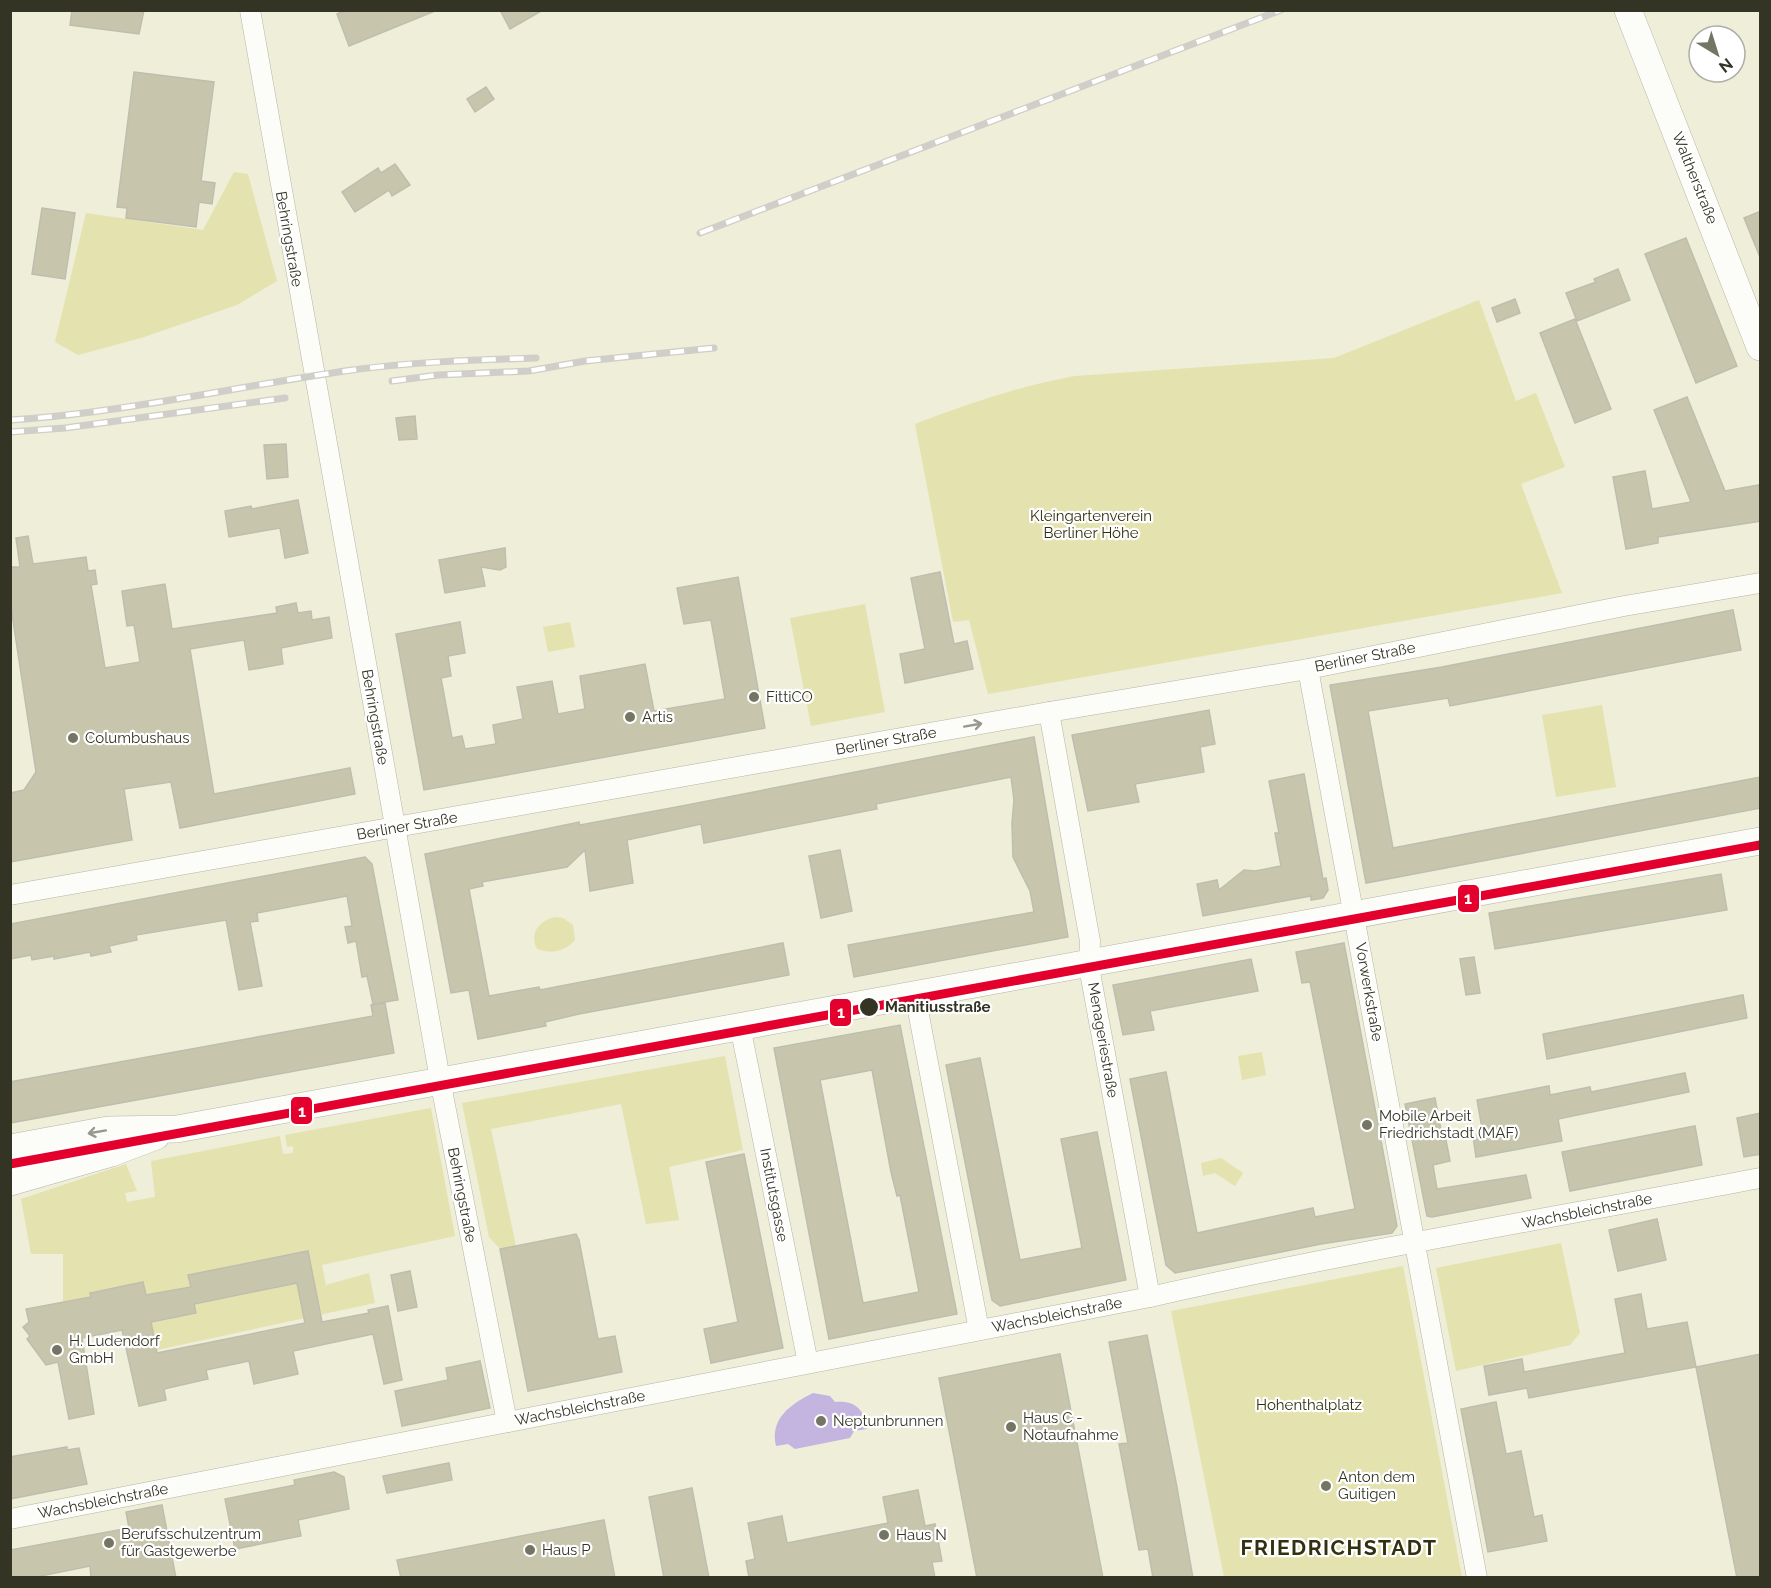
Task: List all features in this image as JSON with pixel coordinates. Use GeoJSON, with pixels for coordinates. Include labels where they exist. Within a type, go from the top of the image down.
{"type":"FeatureCollection","features":[{"type":"Feature","properties":{"kind":"street","name":"Behringstraße"},"geometry":{"type":"LineString","coordinates":[[250,10],[440,1081],[507,1422]]}},
{"type":"Feature","properties":{"kind":"street","name":"Waltherstraße"},"geometry":{"type":"LineString","coordinates":[[1628,10],[1761,347]]}},
{"type":"Feature","properties":{"kind":"street","name":"Berliner Straße"},"geometry":{"type":"LineString","coordinates":[[10,895],[1049,712],[1308,669],[1624,606],[1761,583]]}},
{"type":"Feature","properties":{"kind":"street","name":"Vorwerkstraße"},"geometry":{"type":"LineString","coordinates":[[1308,669],[1414,1245]]}},
{"type":"Feature","properties":{"kind":"street","name":"Menageriestraße"},"geometry":{"type":"LineString","coordinates":[[1049,712],[1090,940],[1089,964],[1150,1297]]}},
{"type":"Feature","properties":{"kind":"street"},"geometry":{"type":"LineString","coordinates":[[10,1148],[108,1130],[177,1129],[1761,841]]}},
{"type":"Feature","properties":{"kind":"street"},"geometry":{"type":"LineString","coordinates":[[915,995],[979,1330]]}},
{"type":"Feature","properties":{"kind":"street","name":"Institutsgasse"},"geometry":{"type":"LineString","coordinates":[[740,1026],[808,1363]]}},
{"type":"Feature","properties":{"kind":"street"},"geometry":{"type":"LineString","coordinates":[[10,1182],[111,1153],[177,1129]]}},
{"type":"Feature","properties":{"kind":"street","name":"Wachsbleichstraße"},"geometry":{"type":"LineString","coordinates":[[1414,1245],[1761,1178]]}},
{"type":"Feature","properties":{"kind":"street"},"geometry":{"type":"LineString","coordinates":[[1150,1297],[1283,1267],[1414,1245],[1477,1578]]}},
{"type":"Feature","properties":{"kind":"street","name":"Wachsbleichstraße"},"geometry":{"type":"LineString","coordinates":[[10,1519],[1150,1297]]}},
{"type":"Feature","properties":{"kind":"green space"},"geometry":{"type":"Polygon","coordinates":[[[234,172],[248,174],[277,281],[237,305],[141,338],[78,355],[55,342],[86,213],[203,230],[234,172]]]}},
{"type":"Feature","properties":{"kind":"green space","name":"Kleingartenverein Berliner Höhe"},"geometry":{"type":"Polygon","coordinates":[[[1479,300],[1516,401],[1536,393],[1565,467],[1521,484],[1562,593],[988,694],[969,620],[953,622],[915,424],[994,396],[1075,376],[1334,358],[1479,300]]]}},
{"type":"Feature","properties":{"kind":"green space"},"geometry":{"type":"Polygon","coordinates":[[[865,604],[885,712],[811,726],[790,618],[865,604]]]}},
{"type":"Feature","properties":{"kind":"green space"},"geometry":{"type":"Polygon","coordinates":[[[570,622],[575,647],[548,652],[543,627],[570,622]]]}},
{"type":"Feature","properties":{"kind":"green space"},"geometry":{"type":"Polygon","coordinates":[[[1602,705],[1616,787],[1556,797],[1542,715],[1602,705]]]}},
{"type":"Feature","properties":{"kind":"green space"},"geometry":{"type":"Polygon","coordinates":[[[555,917],[563,918],[573,925],[575,940],[558,951],[537,949],[534,938],[537,928],[544,921],[555,917]]]}},
{"type":"Feature","properties":{"kind":"green space"},"geometry":{"type":"Polygon","coordinates":[[[1262,1052],[1266,1075],[1242,1080],[1238,1056],[1262,1052]]]}},
{"type":"Feature","properties":{"kind":"green space"},"geometry":{"type":"Polygon","coordinates":[[[725,1056],[743,1150],[669,1167],[679,1220],[646,1224],[621,1104],[491,1129],[516,1246],[500,1249],[489,1237],[462,1103],[725,1056]]]}},
{"type":"Feature","properties":{"kind":"green space"},"geometry":{"type":"Polygon","coordinates":[[[431,1108],[455,1236],[322,1265],[326,1285],[369,1273],[375,1303],[157,1350],[143,1282],[91,1292],[91,1297],[63,1302],[63,1254],[31,1254],[21,1199],[126,1164],[137,1191],[125,1193],[127,1202],[155,1197],[151,1161],[280,1136],[283,1154],[293,1153],[293,1146],[287,1147],[285,1135],[431,1108]]]}},
{"type":"Feature","properties":{"kind":"green space"},"geometry":{"type":"Polygon","coordinates":[[[1221,1158],[1243,1173],[1235,1186],[1215,1173],[1203,1176],[1201,1163],[1221,1158]]]}},
{"type":"Feature","properties":{"kind":"green space"},"geometry":{"type":"Polygon","coordinates":[[[1561,1243],[1580,1333],[1570,1345],[1456,1371],[1436,1268],[1561,1243]]]}},
{"type":"Feature","properties":{"kind":"green space","name":"Hohenthalplatz"},"geometry":{"type":"Polygon","coordinates":[[[1403,1266],[1462,1577],[1224,1577],[1171,1311],[1403,1266]]]}},
{"type":"Feature","properties":{"kind":"shaded area","name":"Neptunbrunnen"},"geometry":{"type":"Polygon","coordinates":[[[813,1393],[830,1396],[835,1402],[848,1403],[858,1408],[864,1416],[867,1429],[854,1431],[850,1438],[795,1449],[788,1444],[776,1446],[776,1428],[783,1414],[813,1393]]]}},
{"type":"Feature","properties":{"kind":"building"},"geometry":{"type":"Polygon","coordinates":[[[72,10],[144,10],[139,34],[70,25],[72,10]]]}},
{"type":"Feature","properties":{"kind":"building"},"geometry":{"type":"Polygon","coordinates":[[[346,10],[435,11],[349,46],[337,14],[346,10]]]}},
{"type":"Feature","properties":{"kind":"building"},"geometry":{"type":"Polygon","coordinates":[[[500,10],[543,10],[510,29],[500,10]]]}},
{"type":"Feature","properties":{"kind":"building"},"geometry":{"type":"Polygon","coordinates":[[[134,72],[214,82],[201,181],[215,183],[212,204],[199,202],[196,227],[126,218],[127,208],[117,207],[134,72]]]}},
{"type":"Feature","properties":{"kind":"building"},"geometry":{"type":"Polygon","coordinates":[[[486,87],[494,99],[475,112],[467,99],[486,87]]]}},
{"type":"Feature","properties":{"kind":"building"},"geometry":{"type":"Polygon","coordinates":[[[395,164],[410,185],[392,196],[389,190],[355,212],[342,192],[378,168],[381,173],[395,164]]]}},
{"type":"Feature","properties":{"kind":"building"},"geometry":{"type":"Polygon","coordinates":[[[42,208],[75,213],[65,279],[32,274],[42,208]]]}},
{"type":"Feature","properties":{"kind":"building"},"geometry":{"type":"Polygon","coordinates":[[[1761,211],[1761,257],[1760,257],[1744,218],[1761,211]]]}},
{"type":"Feature","properties":{"kind":"building"},"geometry":{"type":"Polygon","coordinates":[[[1686,238],[1737,366],[1696,383],[1645,254],[1686,238]]]}},
{"type":"Feature","properties":{"kind":"building"},"geometry":{"type":"Polygon","coordinates":[[[1618,269],[1630,300],[1577,321],[1566,293],[1596,282],[1594,279],[1618,269]]]}},
{"type":"Feature","properties":{"kind":"building"},"geometry":{"type":"Polygon","coordinates":[[[1515,299],[1520,313],[1497,322],[1492,308],[1515,299]]]}},
{"type":"Feature","properties":{"kind":"building"},"geometry":{"type":"Polygon","coordinates":[[[1575,319],[1611,409],[1575,423],[1540,333],[1575,319]]]}},
{"type":"Feature","properties":{"kind":"building"},"geometry":{"type":"Polygon","coordinates":[[[1687,397],[1725,491],[1759,485],[1761,521],[1658,537],[1658,543],[1626,549],[1613,477],[1645,471],[1652,509],[1691,502],[1654,410],[1687,397]]]}},
{"type":"Feature","properties":{"kind":"building"},"geometry":{"type":"Polygon","coordinates":[[[415,416],[417,439],[399,440],[396,418],[415,416]]]}},
{"type":"Feature","properties":{"kind":"building"},"geometry":{"type":"Polygon","coordinates":[[[286,444],[288,477],[267,479],[264,445],[286,444]]]}},
{"type":"Feature","properties":{"kind":"building"},"geometry":{"type":"Polygon","coordinates":[[[298,500],[308,553],[285,558],[280,528],[229,537],[225,511],[251,506],[252,509],[298,500]]]}},
{"type":"Feature","properties":{"kind":"building"},"geometry":{"type":"Polygon","coordinates":[[[28,536],[33,564],[86,557],[88,571],[95,570],[97,584],[91,585],[105,668],[140,662],[134,625],[127,626],[122,591],[165,584],[172,629],[277,613],[276,607],[296,603],[298,613],[311,611],[312,620],[329,617],[332,638],[281,648],[283,664],[249,670],[244,640],[190,649],[214,794],[350,768],[355,794],[180,828],[171,782],[124,789],[132,840],[10,862],[10,793],[24,790],[36,772],[10,601],[10,567],[20,567],[16,538],[28,536]]]}},
{"type":"Feature","properties":{"kind":"building"},"geometry":{"type":"Polygon","coordinates":[[[505,548],[506,567],[500,570],[481,567],[485,586],[445,593],[439,560],[505,548]]]}},
{"type":"Feature","properties":{"kind":"building"},"geometry":{"type":"Polygon","coordinates":[[[940,572],[954,644],[967,641],[973,669],[905,683],[900,654],[925,649],[911,578],[940,572]]]}},
{"type":"Feature","properties":{"kind":"building"},"geometry":{"type":"Polygon","coordinates":[[[738,577],[765,728],[424,790],[396,634],[460,622],[465,653],[448,656],[451,676],[441,678],[452,738],[462,736],[465,749],[496,744],[493,725],[523,719],[517,687],[552,681],[558,714],[585,709],[580,676],[645,664],[654,711],[725,699],[711,620],[684,624],[677,588],[738,577]]]}},
{"type":"Feature","properties":{"kind":"building"},"geometry":{"type":"Polygon","coordinates":[[[1733,610],[1741,650],[1450,706],[1448,698],[1368,711],[1393,848],[1761,777],[1761,808],[1366,883],[1330,685],[1442,667],[1733,610]]]}},
{"type":"Feature","properties":{"kind":"building"},"geometry":{"type":"Polygon","coordinates":[[[1209,710],[1215,744],[1200,747],[1204,772],[1135,784],[1139,802],[1088,811],[1072,735],[1209,710]]]}},
{"type":"Feature","properties":{"kind":"building"},"geometry":{"type":"Polygon","coordinates":[[[1034,737],[1068,937],[854,977],[848,945],[1034,912],[1030,891],[1013,857],[1014,800],[1011,777],[876,804],[877,809],[704,843],[701,824],[627,840],[633,883],[590,891],[585,850],[567,867],[482,882],[483,886],[469,889],[489,996],[539,987],[540,990],[783,943],[789,975],[579,1014],[545,1022],[546,1026],[478,1039],[469,990],[451,993],[425,854],[579,822],[580,825],[1034,737]]]}},
{"type":"Feature","properties":{"kind":"building"},"geometry":{"type":"Polygon","coordinates":[[[1304,774],[1323,879],[1326,878],[1328,890],[1323,898],[1311,900],[1311,896],[1203,916],[1197,884],[1217,880],[1219,890],[1244,870],[1255,871],[1281,866],[1275,833],[1279,833],[1269,781],[1304,774]]]}},
{"type":"Feature","properties":{"kind":"building"},"geometry":{"type":"Polygon","coordinates":[[[840,850],[852,911],[821,918],[809,856],[840,850]]]}},
{"type":"Feature","properties":{"kind":"building"},"geometry":{"type":"Polygon","coordinates":[[[365,857],[372,864],[398,1000],[373,1004],[367,976],[362,977],[356,941],[348,943],[345,927],[352,926],[347,896],[257,913],[258,921],[250,922],[262,986],[239,990],[226,920],[136,935],[137,940],[109,946],[111,952],[91,956],[90,952],[54,959],[54,956],[32,960],[31,955],[10,959],[10,924],[365,857]]]}},
{"type":"Feature","properties":{"kind":"building"},"geometry":{"type":"Polygon","coordinates":[[[1721,874],[1727,910],[1495,949],[1489,913],[1721,874]]]}},
{"type":"Feature","properties":{"kind":"building"},"geometry":{"type":"Polygon","coordinates":[[[1344,943],[1397,1226],[1392,1233],[1321,1244],[1175,1273],[1166,1265],[1130,1079],[1166,1072],[1197,1233],[1313,1208],[1315,1217],[1355,1209],[1310,982],[1302,983],[1296,952],[1344,943]]]}},
{"type":"Feature","properties":{"kind":"building"},"geometry":{"type":"Polygon","coordinates":[[[1474,957],[1480,993],[1466,995],[1460,959],[1474,957]]]}},
{"type":"Feature","properties":{"kind":"building"},"geometry":{"type":"Polygon","coordinates":[[[1251,959],[1258,991],[1150,1011],[1154,1030],[1123,1035],[1113,985],[1251,959]]]}},
{"type":"Feature","properties":{"kind":"building"},"geometry":{"type":"Polygon","coordinates":[[[1743,995],[1747,1018],[1547,1059],[1543,1034],[1743,995]]]}},
{"type":"Feature","properties":{"kind":"building"},"geometry":{"type":"Polygon","coordinates":[[[385,1003],[394,1053],[10,1123],[10,1082],[373,1016],[371,1005],[385,1003]]]}},
{"type":"Feature","properties":{"kind":"building"},"geometry":{"type":"Polygon","coordinates":[[[900,1025],[957,1314],[829,1339],[774,1048],[900,1025]],[[872,1070],[820,1080],[863,1303],[919,1292],[900,1195],[897,1196],[872,1070]]]}},
{"type":"Feature","properties":{"kind":"building"},"geometry":{"type":"Polygon","coordinates":[[[980,1058],[1020,1260],[1082,1248],[1061,1139],[1097,1132],[1126,1280],[1000,1306],[992,1300],[946,1065],[980,1058]]]}},
{"type":"Feature","properties":{"kind":"building"},"geometry":{"type":"Polygon","coordinates":[[[1685,1073],[1689,1092],[1558,1119],[1562,1141],[1476,1157],[1473,1136],[1483,1134],[1477,1100],[1549,1086],[1550,1095],[1590,1087],[1591,1092],[1685,1073]]]}},
{"type":"Feature","properties":{"kind":"building"},"geometry":{"type":"Polygon","coordinates":[[[1435,1098],[1443,1141],[1446,1140],[1450,1161],[1433,1165],[1437,1189],[1526,1175],[1531,1198],[1432,1217],[1427,1216],[1405,1104],[1435,1098]]]}},
{"type":"Feature","properties":{"kind":"building"},"geometry":{"type":"Polygon","coordinates":[[[1761,1113],[1761,1154],[1744,1157],[1737,1118],[1761,1113]]]}},
{"type":"Feature","properties":{"kind":"building"},"geometry":{"type":"Polygon","coordinates":[[[1695,1126],[1702,1165],[1570,1191],[1562,1152],[1695,1126]]]}},
{"type":"Feature","properties":{"kind":"building"},"geometry":{"type":"Polygon","coordinates":[[[744,1154],[783,1348],[711,1363],[704,1329],[738,1322],[706,1162],[744,1154]]]}},
{"type":"Feature","properties":{"kind":"building"},"geometry":{"type":"Polygon","coordinates":[[[1657,1219],[1666,1260],[1618,1271],[1609,1230],[1657,1219]]]}},
{"type":"Feature","properties":{"kind":"building"},"geometry":{"type":"Polygon","coordinates":[[[576,1234],[598,1339],[615,1336],[622,1372],[528,1391],[500,1249],[576,1234]]]}},
{"type":"Feature","properties":{"kind":"building"},"geometry":{"type":"Polygon","coordinates":[[[308,1251],[322,1322],[369,1313],[368,1310],[388,1306],[402,1380],[384,1384],[373,1334],[293,1351],[298,1374],[254,1384],[249,1361],[206,1370],[208,1379],[164,1389],[166,1400],[139,1406],[122,1330],[82,1338],[94,1414],[69,1419],[58,1362],[46,1365],[27,1339],[30,1336],[23,1327],[29,1322],[26,1309],[91,1297],[90,1293],[143,1282],[146,1295],[191,1287],[188,1275],[308,1251]],[[297,1283],[194,1304],[196,1313],[151,1322],[157,1353],[305,1323],[297,1283]]]}},
{"type":"Feature","properties":{"kind":"building"},"geometry":{"type":"Polygon","coordinates":[[[410,1271],[417,1307],[398,1311],[391,1275],[410,1271]]]}},
{"type":"Feature","properties":{"kind":"building"},"geometry":{"type":"Polygon","coordinates":[[[1641,1294],[1647,1329],[1687,1322],[1696,1367],[1529,1398],[1527,1388],[1489,1395],[1484,1366],[1522,1359],[1524,1372],[1625,1353],[1615,1299],[1641,1294]]]}},
{"type":"Feature","properties":{"kind":"building"},"geometry":{"type":"Polygon","coordinates":[[[1147,1335],[1193,1578],[1153,1578],[1148,1549],[1139,1550],[1119,1444],[1128,1443],[1109,1342],[1147,1335]]]}},
{"type":"Feature","properties":{"kind":"building","name":"Haus C - Notaufnahme"},"geometry":{"type":"Polygon","coordinates":[[[1060,1354],[1103,1578],[977,1578],[939,1378],[1060,1354]]]}},
{"type":"Feature","properties":{"kind":"building"},"geometry":{"type":"Polygon","coordinates":[[[1761,1354],[1761,1578],[1737,1578],[1696,1367],[1761,1354]]]}},
{"type":"Feature","properties":{"kind":"building"},"geometry":{"type":"Polygon","coordinates":[[[480,1361],[490,1408],[402,1426],[395,1391],[448,1380],[446,1368],[480,1361]]]}},
{"type":"Feature","properties":{"kind":"building"},"geometry":{"type":"Polygon","coordinates":[[[1496,1402],[1506,1454],[1521,1451],[1534,1517],[1542,1515],[1547,1541],[1488,1552],[1461,1409],[1496,1402]]]}},
{"type":"Feature","properties":{"kind":"building"},"geometry":{"type":"Polygon","coordinates":[[[67,1447],[67,1450],[79,1448],[87,1484],[10,1499],[10,1457],[67,1447]]]}},
{"type":"Feature","properties":{"kind":"building"},"geometry":{"type":"Polygon","coordinates":[[[449,1463],[452,1480],[387,1493],[383,1476],[449,1463]]]}},
{"type":"Feature","properties":{"kind":"building"},"geometry":{"type":"Polygon","coordinates":[[[334,1472],[344,1477],[349,1509],[298,1520],[301,1536],[235,1549],[225,1499],[295,1485],[294,1480],[334,1472]]]}},
{"type":"Feature","properties":{"kind":"building"},"geometry":{"type":"Polygon","coordinates":[[[692,1488],[709,1578],[664,1578],[649,1497],[692,1488]]]}},
{"type":"Feature","properties":{"kind":"building","name":"Haus N"},"geometry":{"type":"Polygon","coordinates":[[[918,1490],[925,1526],[935,1524],[942,1561],[932,1562],[935,1578],[749,1578],[746,1561],[755,1559],[748,1523],[782,1516],[787,1543],[888,1523],[883,1497],[918,1490]]]}},
{"type":"Feature","properties":{"kind":"building","name":"Berufsschulzentrum für Gastgewerbe"},"geometry":{"type":"Polygon","coordinates":[[[162,1505],[176,1578],[91,1578],[90,1566],[31,1578],[10,1578],[10,1550],[129,1528],[126,1512],[162,1505]]]}},
{"type":"Feature","properties":{"kind":"building","name":"Haus P"},"geometry":{"type":"Polygon","coordinates":[[[604,1520],[615,1578],[401,1578],[397,1560],[604,1520]]]}},
{"type":"Feature","properties":{"kind":"railway"},"geometry":{"type":"LineString","coordinates":[[700,233],[1281,10]]}},
{"type":"Feature","properties":{"kind":"railway"},"geometry":{"type":"LineString","coordinates":[[392,381],[438,375],[529,371],[585,361],[714,348]]}},
{"type":"Feature","properties":{"kind":"railway"},"geometry":{"type":"LineString","coordinates":[[10,420],[136,406],[303,377],[392,365],[536,358]]}},
{"type":"Feature","properties":{"kind":"railway"},"geometry":{"type":"LineString","coordinates":[[10,432],[65,428],[285,398]]}},
{"type":"Feature","properties":{"kind":"transit line","name":"1"},"geometry":{"type":"LineString","coordinates":[[10,1164],[1760,845]]}},
{"type":"Feature","properties":{"kind":"place","name":"FittiCO"},"geometry":{"type":"Point","coordinates":[754,697]}},
{"type":"Feature","properties":{"kind":"place","name":"Artis"},"geometry":{"type":"Point","coordinates":[630,717]}},
{"type":"Feature","properties":{"kind":"place","name":"Columbushaus"},"geometry":{"type":"Point","coordinates":[73,738]}},
{"type":"Feature","properties":{"kind":"place","name":"Manitiusstraße"},"geometry":{"type":"Point","coordinates":[869,1007]}},
{"type":"Feature","properties":{"kind":"place","name":"Mobile Arbeit Friedrichstadt (MAF)"},"geometry":{"type":"Point","coordinates":[1367,1125]}},
{"type":"Feature","properties":{"kind":"place","name":"H. Ludendorf GmbH"},"geometry":{"type":"Point","coordinates":[57,1350]}},
{"type":"Feature","properties":{"kind":"place","name":"Neptunbrunnen"},"geometry":{"type":"Point","coordinates":[821,1421]}},
{"type":"Feature","properties":{"kind":"place","name":"Haus C - Notaufnahme"},"geometry":{"type":"Point","coordinates":[1011,1427]}},
{"type":"Feature","properties":{"kind":"place","name":"Anton dem Guitigen"},"geometry":{"type":"Point","coordinates":[1326,1486]}},
{"type":"Feature","properties":{"kind":"place","name":"Haus N"},"geometry":{"type":"Point","coordinates":[884,1535]}},
{"type":"Feature","properties":{"kind":"place","name":"Berufsschulzentrum für Gastgewerbe"},"geometry":{"type":"Point","coordinates":[109,1543]}},
{"type":"Feature","properties":{"kind":"place","name":"Haus P"},"geometry":{"type":"Point","coordinates":[530,1550]}},
{"type":"Feature","properties":{"kind":"district","name":"FRIEDRICHSTADT"},"geometry":{"type":"Point","coordinates":[1339,1548]}}]}
